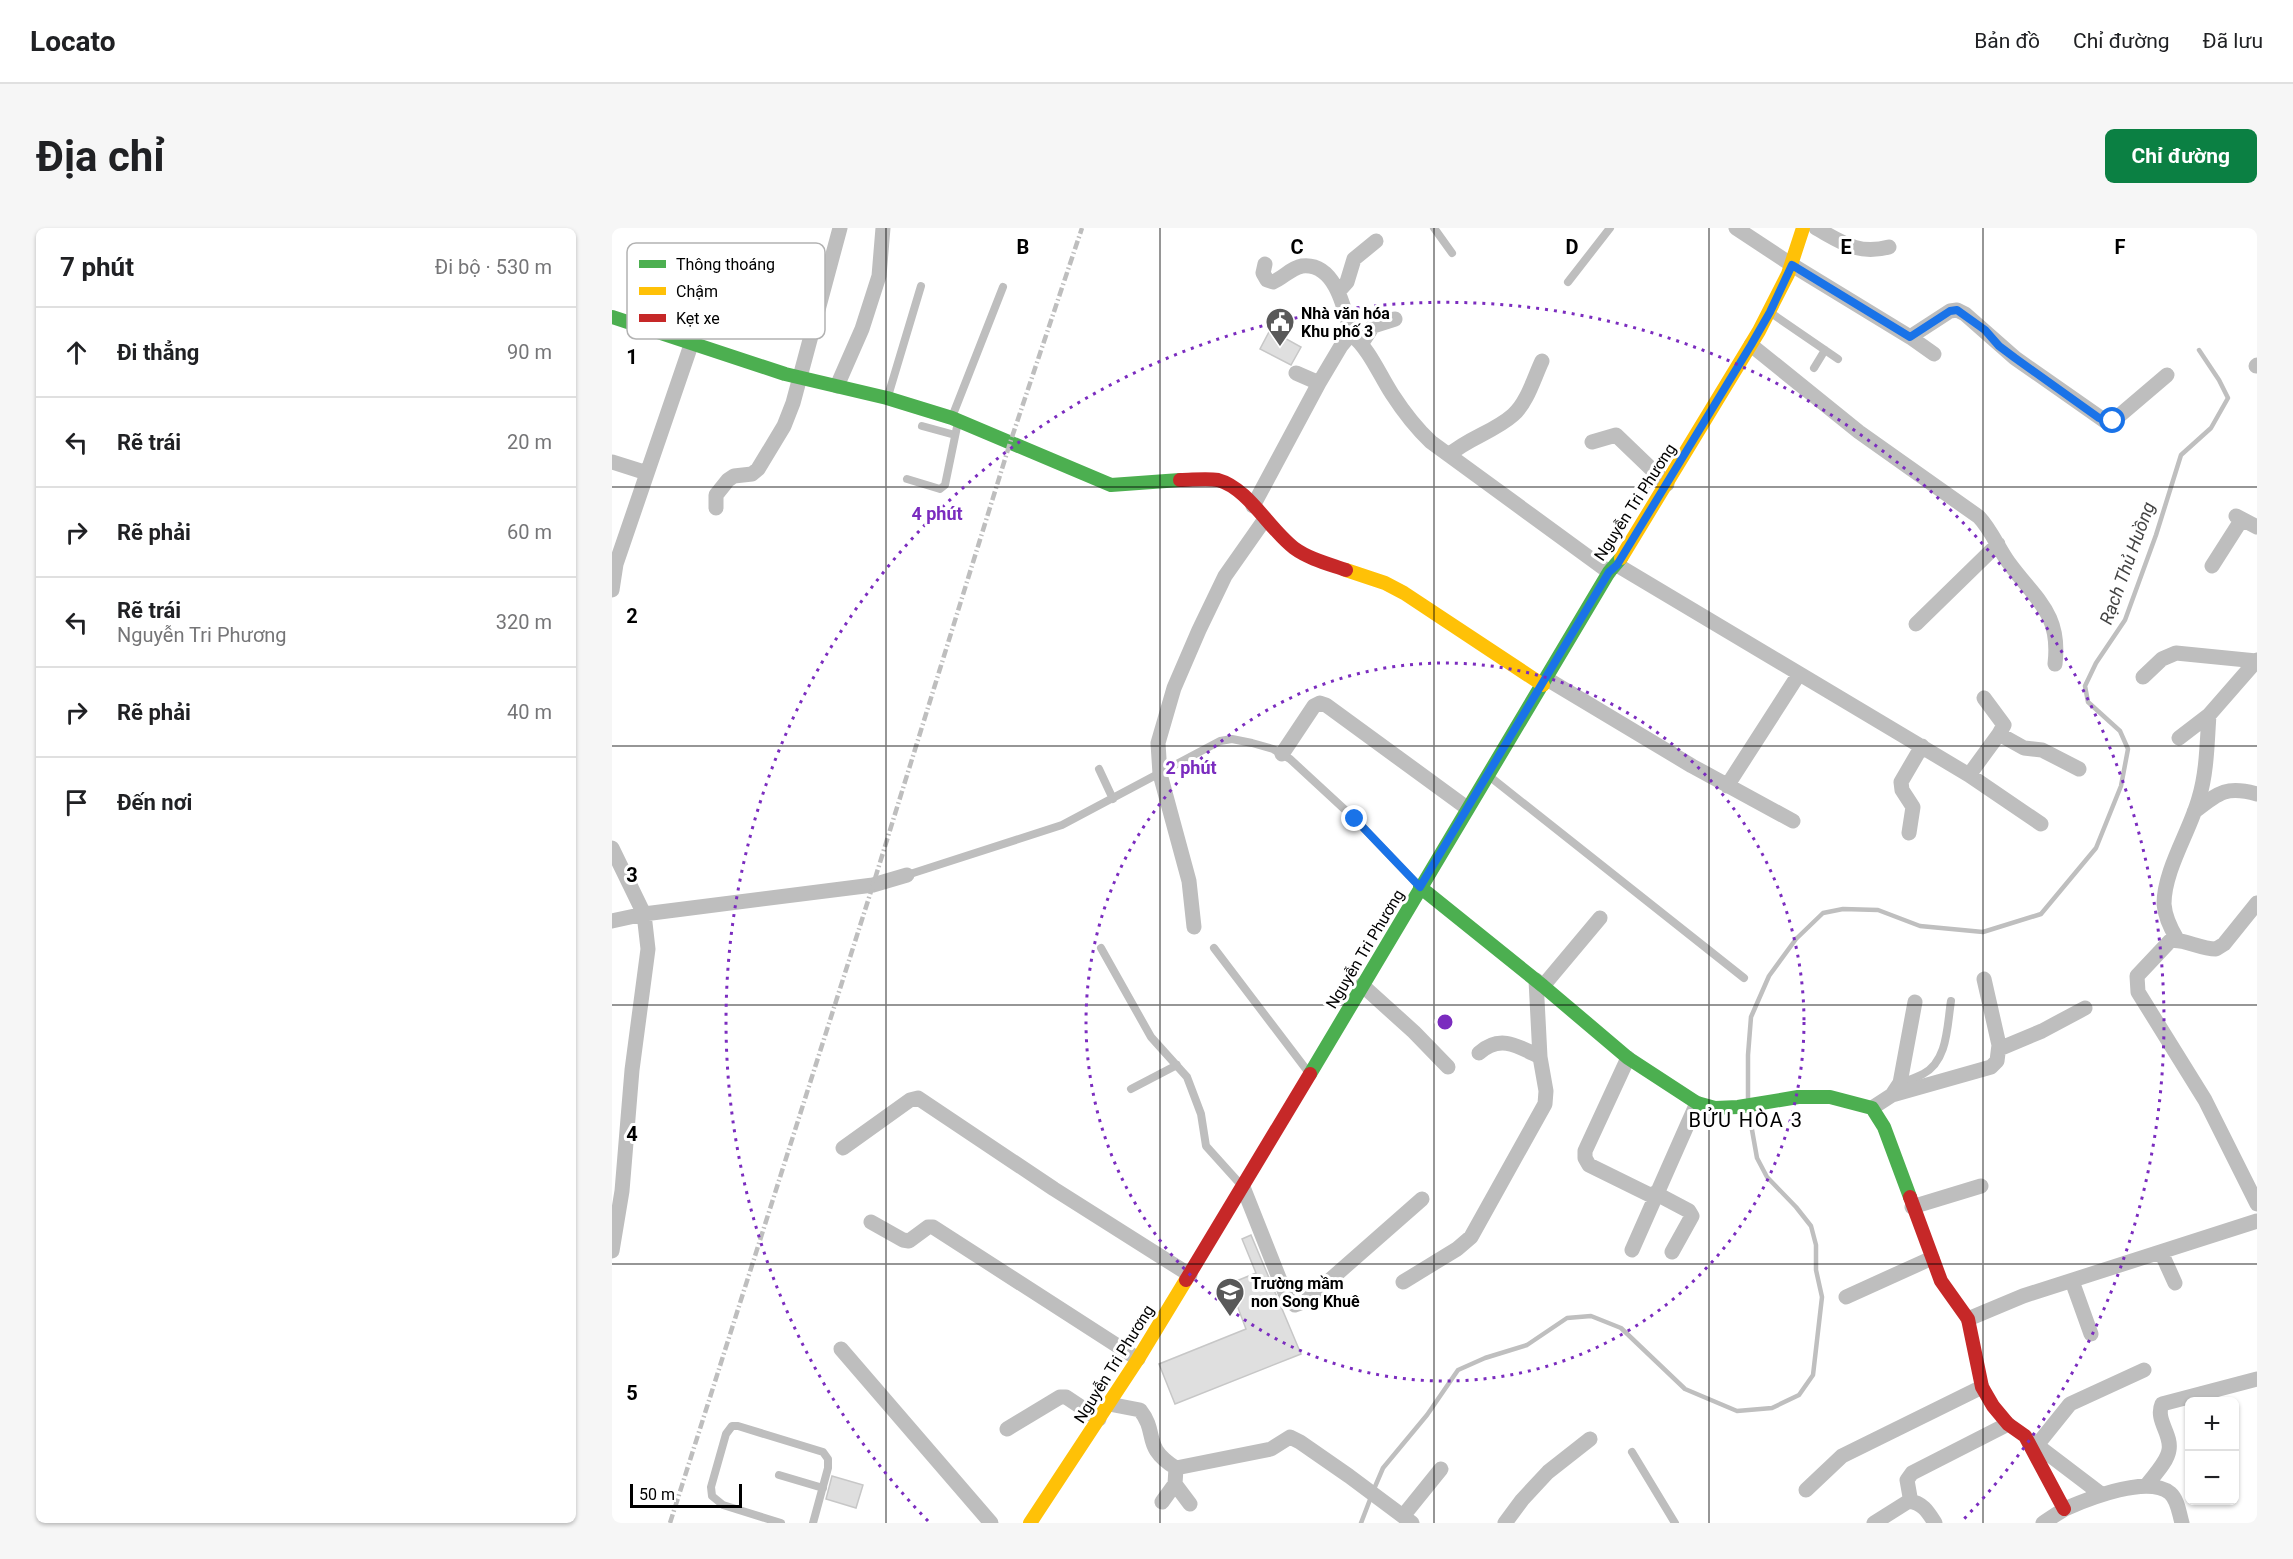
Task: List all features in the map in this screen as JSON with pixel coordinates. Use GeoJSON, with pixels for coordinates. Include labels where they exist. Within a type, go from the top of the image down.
{"type":"FeatureCollection","features":[{"type":"Feature","properties":{"kind":"street"},"geometry":{"type":"LineString","coordinates":[[825,282],[840,228]]}},
{"type":"Feature","properties":{"kind":"street"},"geometry":{"type":"LineString","coordinates":[[837,386],[862,329],[879,276],[883,228]]}},
{"type":"Feature","properties":{"kind":"street"},"geometry":{"type":"LineString","coordinates":[[1736,228],[1934,354]]}},
{"type":"Feature","properties":{"kind":"street","name":"Nguyễn Tri Phương"},"geometry":{"type":"LineString","coordinates":[[1030,1523],[1109,1404],[1190,1275],[1467,808],[1751,345],[1770,312],[1792,265],[1803,228]]}},
{"type":"Feature","properties":{"kind":"street"},"geometry":{"type":"LineString","coordinates":[[1816,228],[1860,249],[1872,251],[1889,247]]}},
{"type":"Feature","properties":{"kind":"street"},"geometry":{"type":"LineString","coordinates":[[1338,292],[1347,282],[1354,259],[1376,241]]}},
{"type":"Feature","properties":{"kind":"street"},"geometry":{"type":"LineString","coordinates":[[1264,264],[1263,273],[1268,280],[1273,282],[1303,266],[1318,269],[1328,277],[1338,292],[1357,339],[1393,395],[1421,432],[1449,455],[1613,568],[1922,746],[2041,824]]}},
{"type":"Feature","properties":{"kind":"street"},"geometry":{"type":"LineString","coordinates":[[1910,337],[1950,311],[1957,310],[1985,330],[1999,346],[2105,421],[2113,421],[2167,375]]}},
{"type":"Feature","properties":{"kind":"street"},"geometry":{"type":"LineString","coordinates":[[612,317],[627,322]]}},
{"type":"Feature","properties":{"kind":"street"},"geometry":{"type":"LineString","coordinates":[[1253,507],[1318,383],[1341,346],[1357,339],[1373,326],[1395,319]]}},
{"type":"Feature","properties":{"kind":"street"},"geometry":{"type":"LineString","coordinates":[[682,339],[798,378],[887,398],[955,419],[1111,485],[1217,480],[1237,489],[1277,533],[1302,553],[1329,566],[1385,583],[1404,593],[1545,682],[1793,821]]}},
{"type":"Feature","properties":{"kind":"street"},"geometry":{"type":"LineString","coordinates":[[716,508],[716,495],[728,480],[734,476],[752,474],[759,469],[784,426],[793,403],[809,339]]}},
{"type":"Feature","properties":{"kind":"street"},"geometry":{"type":"LineString","coordinates":[[612,590],[617,546],[647,473],[692,342]]}},
{"type":"Feature","properties":{"kind":"street"},"geometry":{"type":"LineString","coordinates":[[1751,345],[1859,432],[1979,517],[2009,563],[2046,609],[2051,619],[2057,645],[2055,664]]}},
{"type":"Feature","properties":{"kind":"street"},"geometry":{"type":"LineString","coordinates":[[1449,455],[1457,447],[1514,415],[1526,396],[1542,361]]}},
{"type":"Feature","properties":{"kind":"street"},"geometry":{"type":"LineString","coordinates":[[1296,373],[1318,383]]}},
{"type":"Feature","properties":{"kind":"street"},"geometry":{"type":"LineString","coordinates":[[1592,442],[1616,435],[1667,484]]}},
{"type":"Feature","properties":{"kind":"street"},"geometry":{"type":"LineString","coordinates":[[612,462],[647,473]]}},
{"type":"Feature","properties":{"kind":"street"},"geometry":{"type":"LineString","coordinates":[[2212,566],[2239,518],[2257,527]]}},
{"type":"Feature","properties":{"kind":"street"},"geometry":{"type":"LineString","coordinates":[[1194,927],[1189,881],[1160,774],[1158,743],[1174,688],[1225,576],[1265,519]]}},
{"type":"Feature","properties":{"kind":"street"},"geometry":{"type":"LineString","coordinates":[[1916,624],[1998,544]]}},
{"type":"Feature","properties":{"kind":"street"},"geometry":{"type":"LineString","coordinates":[[2143,677],[2162,659],[2176,653],[2257,661]]}},
{"type":"Feature","properties":{"kind":"street"},"geometry":{"type":"LineString","coordinates":[[2179,738],[2210,715],[2257,661]]}},
{"type":"Feature","properties":{"kind":"street"},"geometry":{"type":"LineString","coordinates":[[1727,786],[1799,674]]}},
{"type":"Feature","properties":{"kind":"street"},"geometry":{"type":"LineString","coordinates":[[1969,775],[2004,725],[1984,698]]}},
{"type":"Feature","properties":{"kind":"street"},"geometry":{"type":"LineString","coordinates":[[1282,754],[1314,706],[1320,703],[1326,705],[1467,808]]}},
{"type":"Feature","properties":{"kind":"street"},"geometry":{"type":"LineString","coordinates":[[2176,939],[2164,906],[2171,873],[2202,784],[2210,715]]}},
{"type":"Feature","properties":{"kind":"street"},"geometry":{"type":"LineString","coordinates":[[1999,734],[2024,748],[2042,750],[2079,770]]}},
{"type":"Feature","properties":{"kind":"street"},"geometry":{"type":"LineString","coordinates":[[1909,833],[1913,811],[1911,803],[1902,790],[1901,782],[1922,746]]}},
{"type":"Feature","properties":{"kind":"street"},"geometry":{"type":"LineString","coordinates":[[2194,812],[2226,790],[2244,790],[2257,794]]}},
{"type":"Feature","properties":{"kind":"street"},"geometry":{"type":"LineString","coordinates":[[612,848],[644,914],[648,949],[632,1070],[622,1191],[612,1251]]}},
{"type":"Feature","properties":{"kind":"street"},"geometry":{"type":"LineString","coordinates":[[612,921],[644,914],[873,885],[907,875]]}},
{"type":"Feature","properties":{"kind":"street"},"geometry":{"type":"LineString","coordinates":[[1420,887],[1540,983],[1628,1059],[1697,1103],[1715,1108],[1738,1107],[1798,1097],[1830,1096],[1872,1108],[1884,1127],[1941,1281],[1968,1318],[1983,1387],[1993,1406],[2008,1424],[2101,1494]]}},
{"type":"Feature","properties":{"kind":"street"},"geometry":{"type":"LineString","coordinates":[[2257,903],[2224,944],[2216,949],[2196,947],[2176,939],[2170,941],[2137,976],[2138,992],[2205,1100],[2257,1204]]}},
{"type":"Feature","properties":{"kind":"street"},"geometry":{"type":"LineString","coordinates":[[1403,1282],[1457,1250],[1471,1237],[1545,1104],[1546,1091],[1540,1057],[1540,983],[1600,918]]}},
{"type":"Feature","properties":{"kind":"street"},"geometry":{"type":"LineString","coordinates":[[1872,1108],[1896,1089],[1991,1067],[1997,1061],[2000,1048],[1984,979]]}},
{"type":"Feature","properties":{"kind":"street"},"geometry":{"type":"LineString","coordinates":[[1362,985],[1414,1032],[1448,1067]]}},
{"type":"Feature","properties":{"kind":"street"},"geometry":{"type":"LineString","coordinates":[[1896,1089],[1915,1002]]}},
{"type":"Feature","properties":{"kind":"street"},"geometry":{"type":"LineString","coordinates":[[2000,1048],[2042,1031],[2085,1008]]}},
{"type":"Feature","properties":{"kind":"street"},"geometry":{"type":"LineString","coordinates":[[1479,1053],[1489,1044],[1498,1042],[1515,1046],[1540,1057]]}},
{"type":"Feature","properties":{"kind":"street"},"geometry":{"type":"LineString","coordinates":[[1628,1059],[1585,1151],[1585,1158],[1589,1165],[1689,1211],[1692,1216],[1672,1252]]}},
{"type":"Feature","properties":{"kind":"street"},"geometry":{"type":"LineString","coordinates":[[843,1148],[910,1100],[918,1098],[1054,1189],[1190,1275]]}},
{"type":"Feature","properties":{"kind":"street"},"geometry":{"type":"LineString","coordinates":[[1632,1250],[1697,1103]]}},
{"type":"Feature","properties":{"kind":"street"},"geometry":{"type":"LineString","coordinates":[[1912,1207],[1981,1186]]}},
{"type":"Feature","properties":{"kind":"street"},"geometry":{"type":"LineString","coordinates":[[1243,1187],[1287,1298],[1295,1305],[1306,1301],[1422,1199]]}},
{"type":"Feature","properties":{"kind":"street"},"geometry":{"type":"LineString","coordinates":[[871,1221],[903,1240],[909,1241],[928,1227],[933,1227],[1138,1359]]}},
{"type":"Feature","properties":{"kind":"street"},"geometry":{"type":"LineString","coordinates":[[1968,1318],[2023,1296],[2257,1221]]}},
{"type":"Feature","properties":{"kind":"street"},"geometry":{"type":"LineString","coordinates":[[2161,1252],[2175,1283]]}},
{"type":"Feature","properties":{"kind":"street"},"geometry":{"type":"LineString","coordinates":[[1845,1297],[1932,1258]]}},
{"type":"Feature","properties":{"kind":"street"},"geometry":{"type":"LineString","coordinates":[[2072,1281],[2091,1334]]}},
{"type":"Feature","properties":{"kind":"street"},"geometry":{"type":"LineString","coordinates":[[841,1349],[991,1523]]}},
{"type":"Feature","properties":{"kind":"street"},"geometry":{"type":"LineString","coordinates":[[2031,1440],[2070,1404],[2144,1370]]}},
{"type":"Feature","properties":{"kind":"street"},"geometry":{"type":"LineString","coordinates":[[2146,1486],[2163,1464],[2169,1450],[2169,1441],[2161,1421],[2162,1404],[2257,1379]]}},
{"type":"Feature","properties":{"kind":"street"},"geometry":{"type":"LineString","coordinates":[[1806,1490],[1842,1456],[1983,1387]]}},
{"type":"Feature","properties":{"kind":"street"},"geometry":{"type":"LineString","coordinates":[[1007,1429],[1060,1397],[1066,1397],[1099,1419]]}},
{"type":"Feature","properties":{"kind":"street"},"geometry":{"type":"LineString","coordinates":[[1109,1404],[1140,1410],[1149,1429],[1156,1453],[1175,1476],[1190,1504]]}},
{"type":"Feature","properties":{"kind":"street"},"geometry":{"type":"LineString","coordinates":[[1909,1501],[1907,1480],[1912,1473],[2008,1424]]}},
{"type":"Feature","properties":{"kind":"street"},"geometry":{"type":"LineString","coordinates":[[1162,1502],[1175,1476],[1271,1449],[1290,1437],[1349,1476],[1408,1520],[1440,1469]]}},
{"type":"Feature","properties":{"kind":"street"},"geometry":{"type":"LineString","coordinates":[[1504,1523],[1548,1472],[1590,1439]]}},
{"type":"Feature","properties":{"kind":"street"},"geometry":{"type":"LineString","coordinates":[[2031,1440],[2061,1515]]}},
{"type":"Feature","properties":{"kind":"street"},"geometry":{"type":"LineString","coordinates":[[2043,1523],[2101,1494],[2146,1486],[2158,1487],[2175,1499],[2182,1523]]}},
{"type":"Feature","properties":{"kind":"street"},"geometry":{"type":"LineString","coordinates":[[1874,1523],[1909,1501],[1920,1504],[1935,1523]]}},
{"type":"Feature","properties":{"kind":"lane"},"geometry":{"type":"LineString","coordinates":[[1434,228],[1452,252]]}},
{"type":"Feature","properties":{"kind":"lane"},"geometry":{"type":"LineString","coordinates":[[1568,282],[1610,228]]}},
{"type":"Feature","properties":{"kind":"lane"},"geometry":{"type":"LineString","coordinates":[[887,398],[921,285]]}},
{"type":"Feature","properties":{"kind":"lane"},"geometry":{"type":"LineString","coordinates":[[907,479],[933,488],[940,489],[945,485],[955,435],[955,419],[1003,287]]}},
{"type":"Feature","properties":{"kind":"lane"},"geometry":{"type":"LineString","coordinates":[[1770,312],[1838,359]]}},
{"type":"Feature","properties":{"kind":"lane"},"geometry":{"type":"LineString","coordinates":[[1814,368],[1825,350]]}},
{"type":"Feature","properties":{"kind":"lane"},"geometry":{"type":"LineString","coordinates":[[922,426],[955,435]]}},
{"type":"Feature","properties":{"kind":"lane"},"geometry":{"type":"LineString","coordinates":[[907,875],[1062,825],[1220,741],[1232,739],[1273,749],[1304,770],[1420,887]]}},
{"type":"Feature","properties":{"kind":"lane"},"geometry":{"type":"LineString","coordinates":[[1099,769],[1113,799]]}},
{"type":"Feature","properties":{"kind":"lane"},"geometry":{"type":"LineString","coordinates":[[1488,775],[1744,978]]}},
{"type":"Feature","properties":{"kind":"lane"},"geometry":{"type":"LineString","coordinates":[[1101,948],[1151,1037],[1187,1077],[1196,1098],[1206,1146],[1243,1187]]}},
{"type":"Feature","properties":{"kind":"lane"},"geometry":{"type":"LineString","coordinates":[[1214,948],[1310,1075]]}},
{"type":"Feature","properties":{"kind":"lane"},"geometry":{"type":"LineString","coordinates":[[1896,1089],[1924,1074],[1936,1064],[1943,1052],[1951,1001]]}},
{"type":"Feature","properties":{"kind":"lane"},"geometry":{"type":"LineString","coordinates":[[1131,1089],[1177,1065]]}},
{"type":"Feature","properties":{"kind":"lane"},"geometry":{"type":"LineString","coordinates":[[781,1523],[723,1505],[712,1496],[711,1487],[729,1428],[738,1426],[819,1449],[826,1456],[829,1462],[813,1523]]}},
{"type":"Feature","properties":{"kind":"lane"},"geometry":{"type":"LineString","coordinates":[[1632,1452],[1675,1523]]}},
{"type":"Feature","properties":{"kind":"lane"},"geometry":{"type":"LineString","coordinates":[[779,1475],[823,1488]]}},
{"type":"Feature","properties":{"kind":"building"},"geometry":{"type":"Polygon","coordinates":[[[1270,330],[1301,347],[1291,365],[1260,349],[1270,330]]]}},
{"type":"Feature","properties":{"kind":"building"},"geometry":{"type":"Polygon","coordinates":[[[1251,1235],[1301,1354],[1175,1404],[1159,1364],[1246,1329],[1229,1284],[1256,1273],[1242,1239],[1251,1235]]]}},
{"type":"Feature","properties":{"kind":"building"},"geometry":{"type":"Polygon","coordinates":[[[832,1476],[863,1485],[856,1508],[826,1499],[832,1476]]]}},
{"type":"Feature","properties":{"kind":"waterway","name":"Rạch Thủ Huồng"},"geometry":{"type":"LineString","coordinates":[[1748,1098],[1751,1017],[1769,976],[1796,939],[1823,913],[1843,909],[1878,910],[1920,926],[1983,932],[2041,914],[2096,848],[2121,786],[2128,749],[2120,731],[2088,702],[2085,686],[2096,663],[2125,620],[2156,535],[2181,455],[2211,428],[2228,398],[2199,350]]}},
{"type":"Feature","properties":{"kind":"waterway","name":"Rạch Thủ Huồng"},"geometry":{"type":"LineString","coordinates":[[1374,1489],[1383,1468],[1427,1415],[1458,1370],[1485,1358],[1527,1345],[1567,1318],[1591,1316],[1621,1328],[1685,1389],[1737,1411],[1772,1408],[1799,1395],[1813,1375],[1822,1297],[1816,1270],[1816,1245],[1811,1226],[1767,1177],[1757,1158],[1749,1113]]}},
{"type":"Feature","properties":{"kind":"waterway","name":"Rạch Thủ Huồng"},"geometry":{"type":"LineString","coordinates":[[1361,1523],[1371,1497]]}},
{"type":"Feature","properties":{"kind":"railway"},"geometry":{"type":"LineString","coordinates":[[670,1523],[873,885],[1010,443],[1082,228]]}},
{"type":"Feature","properties":{"kind":"traffic: fast"},"geometry":{"type":"LineString","coordinates":[[612,317],[627,322]]}},
{"type":"Feature","properties":{"kind":"traffic: fast"},"geometry":{"type":"LineString","coordinates":[[679,339],[785,374],[887,398],[952,418],[1111,485],[1180,480]]}},
{"type":"Feature","properties":{"kind":"traffic: fast"},"geometry":{"type":"LineString","coordinates":[[1310,1074],[1609,572],[1621,558]]}},
{"type":"Feature","properties":{"kind":"traffic: fast"},"geometry":{"type":"LineString","coordinates":[[1420,887],[1628,1058],[1697,1103],[1715,1108],[1738,1107],[1798,1097],[1830,1097],[1872,1108],[1884,1127],[1910,1197]]}},
{"type":"Feature","properties":{"kind":"traffic: slow"},"geometry":{"type":"LineString","coordinates":[[1621,558],[1759,331],[1788,274],[1803,228]]}},
{"type":"Feature","properties":{"kind":"traffic: slow"},"geometry":{"type":"LineString","coordinates":[[1346,570],[1385,583],[1404,593],[1543,685]]}},
{"type":"Feature","properties":{"kind":"traffic: slow"},"geometry":{"type":"LineString","coordinates":[[1030,1523],[1138,1359],[1186,1280]]}},
{"type":"Feature","properties":{"kind":"traffic: jam"},"geometry":{"type":"LineString","coordinates":[[1180,480],[1214,479],[1229,484],[1249,500],[1294,548],[1313,558],[1346,570]]}},
{"type":"Feature","properties":{"kind":"traffic: jam"},"geometry":{"type":"LineString","coordinates":[[1186,1280],[1310,1074]]}},
{"type":"Feature","properties":{"kind":"traffic: jam"},"geometry":{"type":"LineString","coordinates":[[1910,1197],[1941,1281],[1968,1319],[1982,1387],[1993,1406],[2008,1424],[2025,1436],[2064,1509]]}},
{"type":"Feature","properties":{"kind":"place","name":"Nhà văn hóa Khu phố 3"},"geometry":{"type":"Point","coordinates":[1280,348]}},
{"type":"Feature","properties":{"kind":"place","name":"Trường mầm non Song Khuê"},"geometry":{"type":"Point","coordinates":[1230,1318]}},
{"type":"Feature","properties":{"kind":"district","name":"BỬU HÒA 3"},"geometry":{"type":"Point","coordinates":[1746,1120]}},
{"type":"Feature","properties":{"kind":"route"},"geometry":{"type":"LineString","coordinates":[[1355,819],[1420,887],[1547,679],[1609,572],[1617,565],[1707,419],[1770,312],[1792,265],[1910,337],[1950,311],[1957,310],[1985,330],[1999,346],[2099,418],[2113,421]]}}]}
